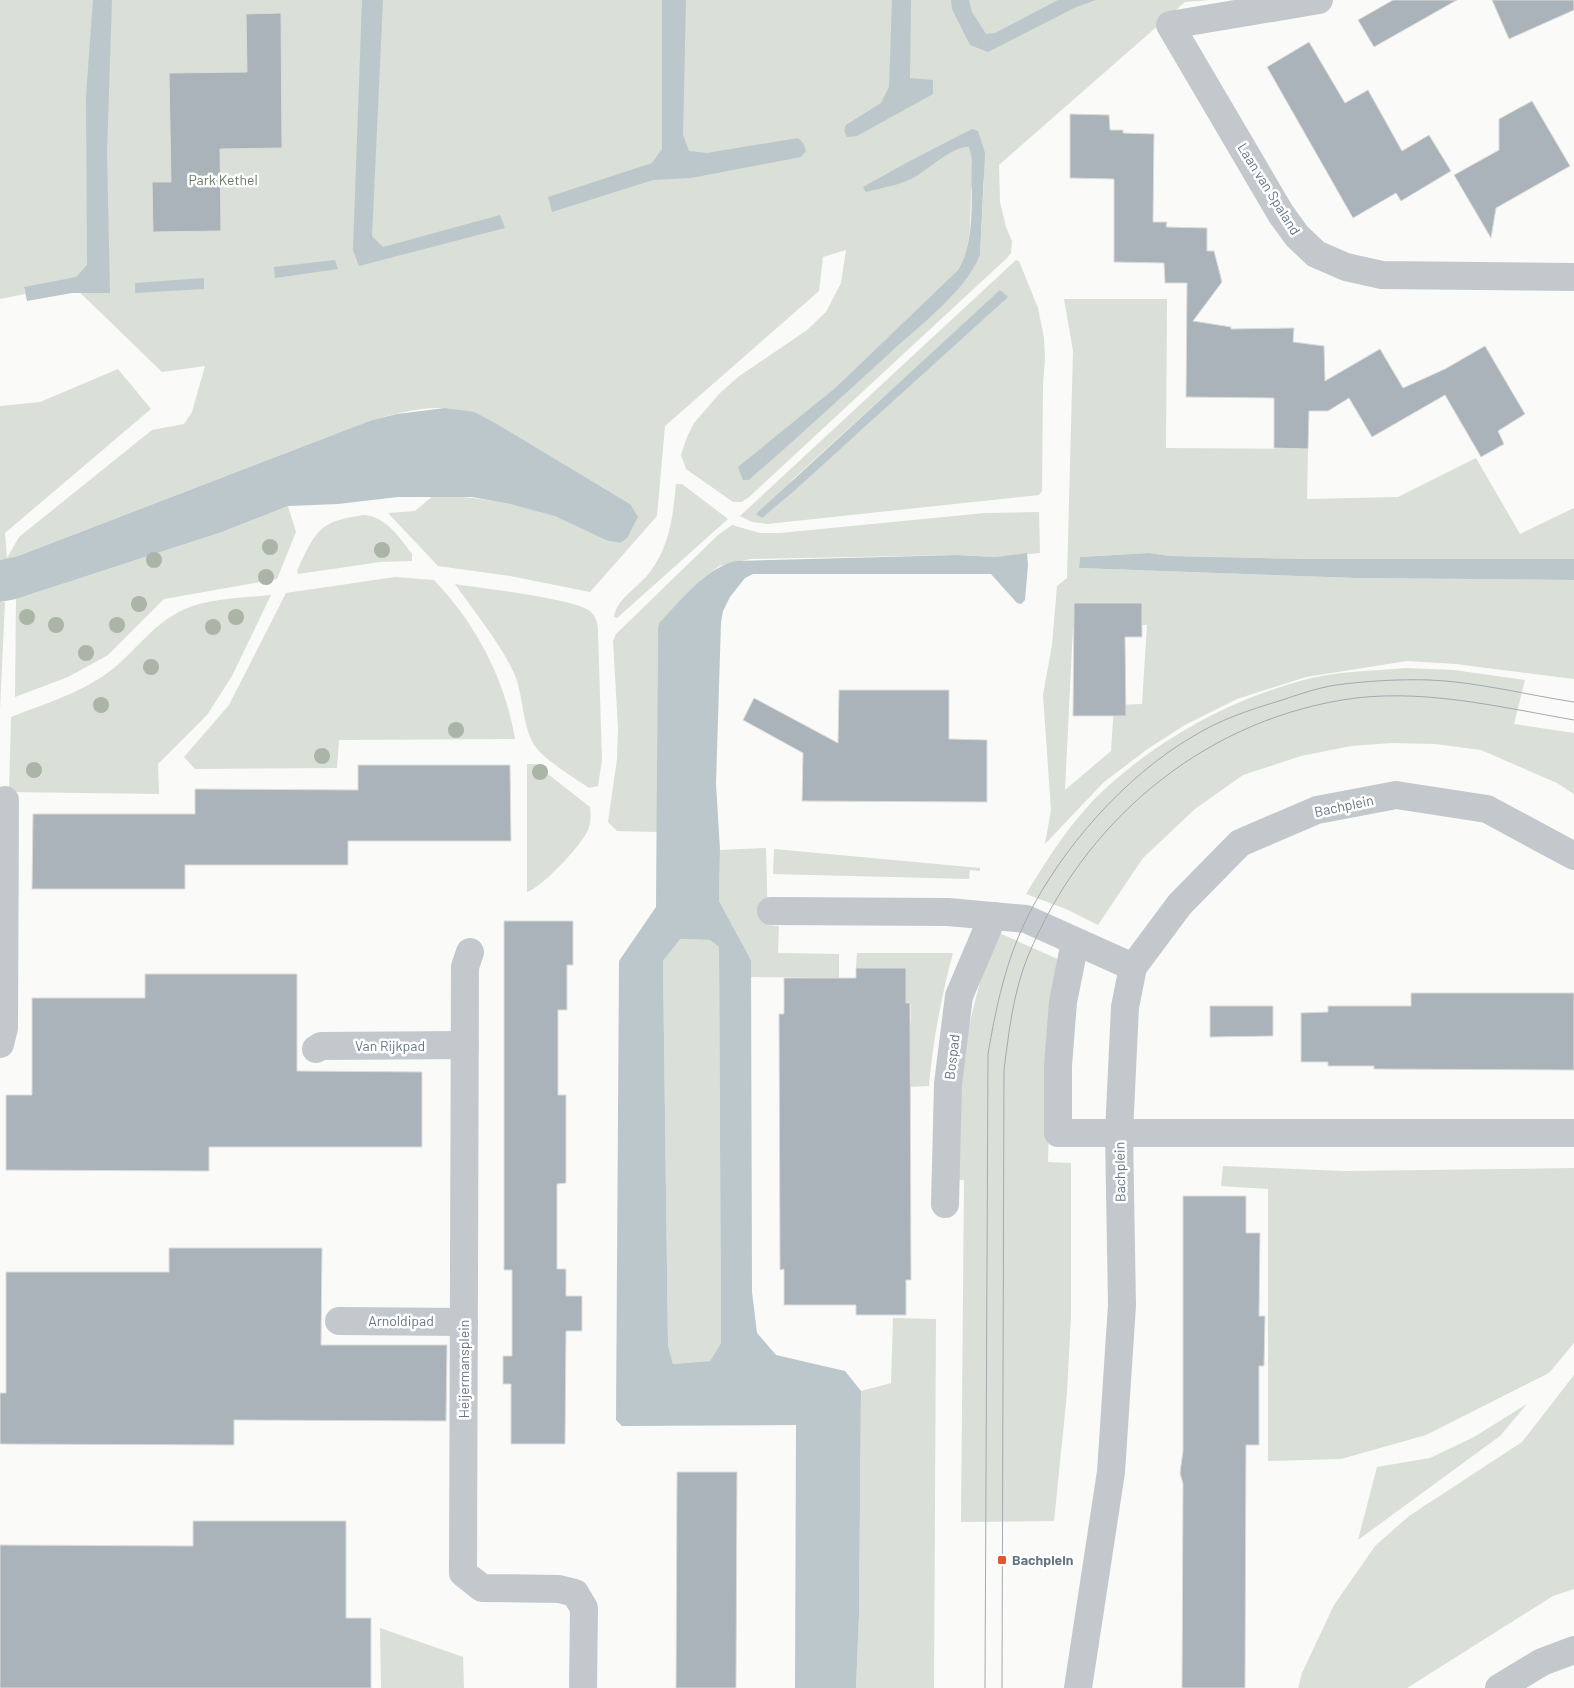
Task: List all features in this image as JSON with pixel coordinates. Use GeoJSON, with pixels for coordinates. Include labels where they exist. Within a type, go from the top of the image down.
{"type":"FeatureCollection","features":[{"type":"Feature","properties":{"kind":"street","name":"Laan van Spaland"},"geometry":{"type":"LineString","coordinates":[[1319,0],[1170,24],[1281,214],[1297,236],[1316,254],[1346,268],[1382,275],[1574,277]]}},
{"type":"Feature","properties":{"kind":"street","name":"Bachplein"},"geometry":{"type":"LineString","coordinates":[[1078,1688],[1111,1472],[1122,1304],[1119,1133],[1125,1007],[1133,967],[1180,904],[1240,843],[1317,810],[1396,795],[1487,809],[1574,856]]}},
{"type":"Feature","properties":{"kind":"street"},"geometry":{"type":"LineString","coordinates":[[0,1044],[4,1028],[5,800]]}},
{"type":"Feature","properties":{"kind":"street"},"geometry":{"type":"LineString","coordinates":[[771,911],[948,912],[1026,919],[1133,967]]}},
{"type":"Feature","properties":{"kind":"street","name":"Bospad"},"geometry":{"type":"LineString","coordinates":[[945,1204],[948,1084],[959,996],[993,916]]}},
{"type":"Feature","properties":{"kind":"street","name":"Bachplein"},"geometry":{"type":"LineString","coordinates":[[1075,942],[1063,1002],[1058,1066],[1058,1133],[1574,1133]]}},
{"type":"Feature","properties":{"kind":"street","name":"Heijermansplein"},"geometry":{"type":"LineString","coordinates":[[470,952],[465,967],[463,1573],[482,1588],[559,1589],[575,1593],[584,1608],[583,1688]]}},
{"type":"Feature","properties":{"kind":"street","name":"Van Rijkpad"},"geometry":{"type":"LineString","coordinates":[[316,1049],[321,1046],[465,1045]]}},
{"type":"Feature","properties":{"kind":"street","name":"Arnoldipad"},"geometry":{"type":"LineString","coordinates":[[339,1321],[464,1322]]}},
{"type":"Feature","properties":{"kind":"street"},"geometry":{"type":"LineString","coordinates":[[1498,1688],[1542,1662],[1574,1650]]}},
{"type":"Feature","properties":{"kind":"green space","name":"Park Kethel"},"geometry":{"type":"Polygon","coordinates":[[[0,0],[1210,0],[1185,2],[999,165],[1000,202],[1006,227],[1012,241],[1011,253],[748,498],[741,502],[733,502],[686,469],[681,455],[687,437],[694,423],[720,393],[738,377],[807,330],[826,312],[841,283],[846,250],[823,257],[819,291],[665,426],[657,516],[590,592],[510,576],[438,566],[388,513],[415,511],[434,495],[465,497],[511,504],[556,516],[603,538],[620,543],[630,504],[497,424],[464,411],[435,408],[420,409],[372,420],[18,556],[0,560],[0,406],[40,402],[118,369],[151,409],[5,533],[7,558],[19,537],[152,430],[184,424],[192,412],[205,366],[162,372],[66,279],[24,288],[25,294],[0,299],[0,0]],[[984,179],[971,189],[968,241],[963,261],[958,270],[834,389],[795,422],[749,480],[940,307],[967,276],[980,255],[984,179]]]}},
{"type":"Feature","properties":{"kind":"green space"},"geometry":{"type":"Polygon","coordinates":[[[1016,260],[1019,261],[1038,308],[1044,338],[1042,491],[1039,495],[767,524],[752,522],[740,516],[1016,260]],[[1001,290],[793,479],[761,518],[868,424],[986,315],[1001,290]]]}},
{"type":"Feature","properties":{"kind":"green space"},"geometry":{"type":"Polygon","coordinates":[[[1064,299],[1167,299],[1166,448],[1308,449],[1307,499],[1398,497],[1476,458],[1520,534],[1574,508],[1574,559],[1309,559],[1170,556],[1149,553],[1080,557],[1079,568],[1355,578],[1574,580],[1574,679],[1456,664],[1407,661],[1306,677],[1237,699],[1185,725],[1149,748],[1104,782],[1045,844],[1051,810],[1043,695],[1052,645],[1057,586],[1067,578],[1073,351],[1064,299]],[[1147,625],[1073,627],[1065,790],[1111,751],[1114,705],[1142,704],[1147,625]]]}},
{"type":"Feature","properties":{"kind":"green space"},"geometry":{"type":"Polygon","coordinates":[[[676,484],[682,484],[728,519],[617,618],[614,617],[619,604],[650,572],[657,562],[666,541],[672,519],[676,484]]]}},
{"type":"Feature","properties":{"kind":"green space"},"geometry":{"type":"Polygon","coordinates":[[[288,506],[296,532],[277,579],[164,599],[108,655],[68,677],[15,697],[16,599],[222,532],[288,506]]]}},
{"type":"Feature","properties":{"kind":"green space"},"geometry":{"type":"Polygon","coordinates":[[[1039,512],[1040,553],[995,557],[958,555],[750,559],[719,566],[705,577],[659,623],[657,832],[617,831],[608,822],[617,759],[618,728],[613,641],[616,634],[718,535],[732,525],[760,533],[780,533],[985,513],[1039,512]]]}},
{"type":"Feature","properties":{"kind":"green space"},"geometry":{"type":"Polygon","coordinates":[[[365,515],[380,520],[392,529],[412,554],[412,561],[380,562],[298,574],[297,571],[309,546],[321,530],[337,521],[365,515]]]}},
{"type":"Feature","properties":{"kind":"green space"},"geometry":{"type":"Polygon","coordinates":[[[395,577],[434,580],[463,615],[487,654],[496,674],[504,695],[515,739],[339,740],[337,768],[195,769],[184,757],[229,705],[286,593],[395,577]]]}},
{"type":"Feature","properties":{"kind":"green space"},"geometry":{"type":"Polygon","coordinates":[[[455,584],[549,598],[582,607],[593,614],[598,630],[602,760],[598,786],[589,788],[551,762],[534,744],[526,725],[514,673],[494,638],[455,584]]]}},
{"type":"Feature","properties":{"kind":"green space"},"geometry":{"type":"Polygon","coordinates":[[[271,595],[232,676],[207,715],[158,764],[159,794],[9,792],[11,717],[90,684],[114,668],[156,628],[174,614],[205,603],[271,595]]]}},
{"type":"Feature","properties":{"kind":"green space"},"geometry":{"type":"Polygon","coordinates":[[[0,602],[5,602],[0,709],[0,602]]]}},
{"type":"Feature","properties":{"kind":"green space"},"geometry":{"type":"Polygon","coordinates":[[[1406,668],[1454,670],[1525,680],[1514,724],[1574,733],[1574,794],[1557,783],[1481,750],[1435,744],[1392,743],[1351,746],[1301,756],[1243,775],[1195,809],[1143,858],[1098,925],[1066,909],[1026,894],[1062,838],[1094,800],[1127,770],[1173,737],[1221,710],[1273,689],[1300,681],[1339,673],[1406,668]]]}},
{"type":"Feature","properties":{"kind":"green space"},"geometry":{"type":"Polygon","coordinates":[[[527,764],[535,764],[590,807],[591,816],[588,830],[578,846],[551,874],[534,889],[527,892],[527,764]]]}},
{"type":"Feature","properties":{"kind":"green space"},"geometry":{"type":"Polygon","coordinates":[[[766,848],[768,925],[779,926],[778,953],[839,954],[839,978],[751,977],[751,960],[719,901],[720,850],[766,848]]]}},
{"type":"Feature","properties":{"kind":"green space"},"geometry":{"type":"Polygon","coordinates":[[[774,849],[980,868],[980,871],[970,870],[969,879],[773,874],[774,849]]]}},
{"type":"Feature","properties":{"kind":"green space"},"geometry":{"type":"Polygon","coordinates":[[[995,931],[1062,961],[1052,1016],[1048,1162],[1071,1163],[1071,1316],[1067,1393],[1054,1521],[961,1522],[964,1180],[957,1180],[960,1101],[967,1037],[995,931]]]}},
{"type":"Feature","properties":{"kind":"green space"},"geometry":{"type":"Polygon","coordinates":[[[679,939],[710,940],[719,947],[721,1343],[710,1361],[673,1364],[668,1345],[663,961],[679,939]]]}},
{"type":"Feature","properties":{"kind":"green space"},"geometry":{"type":"Polygon","coordinates":[[[857,953],[953,953],[938,1019],[929,1086],[906,1087],[911,1076],[906,1023],[911,1023],[911,1004],[906,1003],[906,968],[856,968],[857,953]]]}},
{"type":"Feature","properties":{"kind":"green space"},"geometry":{"type":"Polygon","coordinates":[[[1223,1166],[1344,1171],[1574,1168],[1574,1343],[1549,1373],[1426,1435],[1341,1459],[1268,1461],[1268,1189],[1221,1186],[1223,1166]]]}},
{"type":"Feature","properties":{"kind":"green space"},"geometry":{"type":"Polygon","coordinates":[[[893,1318],[936,1319],[934,1688],[856,1688],[859,1616],[861,1391],[891,1383],[893,1318]]]}},
{"type":"Feature","properties":{"kind":"green space"},"geometry":{"type":"Polygon","coordinates":[[[1574,1375],[1574,1589],[1553,1596],[1407,1688],[1298,1688],[1302,1673],[1334,1605],[1375,1546],[1409,1516],[1522,1442],[1574,1375]]]}},
{"type":"Feature","properties":{"kind":"green space"},"geometry":{"type":"Polygon","coordinates":[[[1527,1404],[1500,1436],[1358,1540],[1377,1467],[1430,1458],[1474,1437],[1527,1404]]]}},
{"type":"Feature","properties":{"kind":"green space"},"geometry":{"type":"Polygon","coordinates":[[[380,1628],[463,1657],[464,1688],[381,1688],[380,1628]]]}},
{"type":"Feature","properties":{"kind":"shaded area"},"geometry":{"type":"Polygon","coordinates":[[[93,0],[112,0],[107,152],[110,293],[72,293],[27,301],[24,287],[76,277],[87,265],[86,96],[93,0]]]}},
{"type":"Feature","properties":{"kind":"shaded area"},"geometry":{"type":"Polygon","coordinates":[[[362,0],[383,0],[372,236],[383,247],[500,215],[505,228],[359,266],[353,250],[362,0]]]}},
{"type":"Feature","properties":{"kind":"shaded area"},"geometry":{"type":"Polygon","coordinates":[[[662,0],[686,0],[683,135],[689,151],[707,153],[798,138],[803,143],[806,151],[801,157],[691,178],[653,180],[552,212],[548,197],[652,163],[662,149],[662,0]]]}},
{"type":"Feature","properties":{"kind":"shaded area"},"geometry":{"type":"Polygon","coordinates":[[[892,0],[911,0],[910,78],[933,80],[933,94],[857,136],[847,137],[844,130],[846,125],[881,103],[889,87],[892,0]]]}},
{"type":"Feature","properties":{"kind":"shaded area"},"geometry":{"type":"Polygon","coordinates":[[[951,0],[969,0],[972,12],[986,34],[995,33],[1058,0],[1096,0],[1074,8],[988,52],[970,45],[952,9],[951,0]]]}},
{"type":"Feature","properties":{"kind":"shaded area"},"geometry":{"type":"Polygon","coordinates":[[[972,129],[978,131],[985,153],[980,255],[973,269],[953,295],[928,319],[749,480],[743,480],[738,467],[834,389],[958,270],[964,258],[970,230],[972,159],[969,147],[956,150],[941,158],[915,177],[903,182],[866,192],[863,187],[972,129]]]}},
{"type":"Feature","properties":{"kind":"shaded area"},"geometry":{"type":"Polygon","coordinates":[[[335,260],[338,269],[275,278],[274,267],[335,260]]]}},
{"type":"Feature","properties":{"kind":"shaded area"},"geometry":{"type":"Polygon","coordinates":[[[204,278],[204,289],[135,293],[135,283],[204,278]]]}},
{"type":"Feature","properties":{"kind":"shaded area"},"geometry":{"type":"Polygon","coordinates":[[[1000,290],[1008,297],[794,491],[762,518],[756,514],[1000,290]]]}},
{"type":"Feature","properties":{"kind":"shaded area"},"geometry":{"type":"Polygon","coordinates":[[[445,408],[474,412],[630,504],[638,517],[627,538],[620,543],[606,540],[555,516],[510,504],[472,497],[398,497],[338,504],[288,506],[222,532],[16,599],[0,602],[0,560],[18,556],[372,420],[397,414],[445,408]]]}},
{"type":"Feature","properties":{"kind":"shaded area"},"geometry":{"type":"Polygon","coordinates":[[[1027,553],[1028,565],[1025,600],[1021,604],[1017,603],[991,574],[753,574],[745,578],[730,597],[723,611],[721,622],[716,784],[720,850],[719,901],[751,960],[752,1292],[757,1333],[776,1355],[845,1371],[861,1391],[859,1616],[856,1688],[795,1688],[796,1425],[622,1426],[616,1420],[619,961],[656,907],[658,628],[659,623],[694,586],[714,571],[736,561],[958,555],[995,557],[1027,553]],[[680,939],[663,961],[668,1345],[673,1364],[710,1361],[721,1343],[719,947],[710,940],[680,939]]]}},
{"type":"Feature","properties":{"kind":"shaded area"},"geometry":{"type":"Polygon","coordinates":[[[1149,553],[1170,556],[1309,559],[1574,559],[1574,580],[1355,578],[1079,568],[1080,557],[1149,553]]]}},
{"type":"Feature","properties":{"kind":"building"},"geometry":{"type":"Polygon","coordinates":[[[1393,0],[1457,0],[1374,47],[1358,20],[1393,0]]]}},
{"type":"Feature","properties":{"kind":"building"},"geometry":{"type":"Polygon","coordinates":[[[1492,0],[1574,0],[1574,10],[1509,39],[1492,0]]]}},
{"type":"Feature","properties":{"kind":"building"},"geometry":{"type":"Polygon","coordinates":[[[281,13],[282,148],[220,149],[221,231],[153,232],[152,182],[171,182],[169,73],[247,72],[246,14],[281,13]]]}},
{"type":"Feature","properties":{"kind":"building"},"geometry":{"type":"Polygon","coordinates":[[[1309,42],[1345,103],[1368,90],[1402,151],[1429,135],[1451,171],[1401,201],[1396,193],[1353,218],[1267,67],[1309,42]]]}},
{"type":"Feature","properties":{"kind":"building"},"geometry":{"type":"Polygon","coordinates":[[[1532,101],[1570,166],[1496,208],[1491,238],[1454,175],[1499,150],[1499,119],[1532,101]]]}},
{"type":"Feature","properties":{"kind":"building"},"geometry":{"type":"Polygon","coordinates":[[[1070,114],[1109,115],[1110,130],[1123,130],[1123,133],[1154,134],[1153,222],[1167,222],[1166,227],[1207,228],[1207,251],[1214,251],[1222,282],[1193,321],[1231,327],[1231,329],[1294,328],[1293,342],[1324,346],[1325,381],[1380,349],[1403,388],[1445,369],[1485,346],[1525,414],[1498,431],[1504,444],[1481,457],[1445,395],[1372,437],[1349,398],[1328,411],[1309,411],[1308,449],[1274,448],[1274,398],[1186,397],[1187,283],[1165,283],[1164,263],[1114,262],[1114,179],[1070,178],[1070,114]]]}},
{"type":"Feature","properties":{"kind":"building"},"geometry":{"type":"Polygon","coordinates":[[[1074,603],[1142,603],[1142,637],[1125,637],[1126,716],[1073,716],[1074,603]]]}},
{"type":"Feature","properties":{"kind":"building"},"geometry":{"type":"Polygon","coordinates":[[[839,690],[949,690],[949,739],[987,740],[987,802],[802,801],[803,753],[743,720],[754,698],[838,743],[839,690]]]}},
{"type":"Feature","properties":{"kind":"building"},"geometry":{"type":"Polygon","coordinates":[[[358,765],[510,765],[511,841],[348,841],[348,865],[185,865],[185,889],[32,889],[33,814],[195,814],[195,789],[358,790],[358,765]]]}},
{"type":"Feature","properties":{"kind":"building"},"geometry":{"type":"Polygon","coordinates":[[[504,921],[573,921],[573,965],[567,965],[567,1010],[558,1010],[558,1095],[566,1095],[566,1183],[557,1184],[557,1269],[566,1269],[566,1296],[582,1296],[582,1331],[566,1331],[565,1444],[511,1444],[511,1384],[503,1384],[503,1356],[512,1356],[512,1270],[504,1270],[504,921]]]}},
{"type":"Feature","properties":{"kind":"building"},"geometry":{"type":"Polygon","coordinates":[[[856,968],[906,968],[906,1003],[910,1003],[911,1280],[906,1280],[906,1315],[856,1315],[856,1305],[784,1305],[784,1269],[780,1270],[779,1014],[784,1014],[784,978],[856,978],[856,968]]]}},
{"type":"Feature","properties":{"kind":"building"},"geometry":{"type":"Polygon","coordinates":[[[145,974],[297,974],[297,1071],[422,1072],[422,1147],[209,1147],[209,1171],[6,1170],[6,1095],[32,1095],[32,998],[145,998],[145,974]]]}},
{"type":"Feature","properties":{"kind":"building"},"geometry":{"type":"Polygon","coordinates":[[[1411,993],[1574,993],[1574,1070],[1374,1069],[1374,1066],[1328,1066],[1328,1062],[1301,1062],[1301,1013],[1328,1012],[1328,1006],[1411,1006],[1411,993]]]}},
{"type":"Feature","properties":{"kind":"building"},"geometry":{"type":"Polygon","coordinates":[[[1210,1006],[1273,1006],[1273,1036],[1210,1037],[1210,1006]]]}},
{"type":"Feature","properties":{"kind":"building"},"geometry":{"type":"Polygon","coordinates":[[[1183,1196],[1246,1196],[1246,1233],[1260,1233],[1259,1316],[1265,1316],[1264,1366],[1259,1366],[1259,1445],[1246,1445],[1245,1688],[1182,1688],[1183,1484],[1180,1473],[1183,1451],[1183,1196]]]}},
{"type":"Feature","properties":{"kind":"building"},"geometry":{"type":"Polygon","coordinates":[[[169,1248],[322,1248],[321,1345],[447,1345],[446,1421],[234,1420],[234,1445],[0,1444],[0,1393],[6,1393],[6,1272],[169,1272],[169,1248]]]}},
{"type":"Feature","properties":{"kind":"building"},"geometry":{"type":"Polygon","coordinates":[[[677,1472],[737,1472],[736,1688],[676,1688],[677,1472]]]}},
{"type":"Feature","properties":{"kind":"building"},"geometry":{"type":"Polygon","coordinates":[[[193,1521],[346,1521],[346,1618],[371,1618],[371,1688],[0,1688],[0,1545],[193,1546],[193,1521]]]}},
{"type":"Feature","properties":{"kind":"tram line"},"geometry":{"type":"LineString","coordinates":[[985,1688],[988,1054],[998,1001],[1013,950],[1041,892],[1076,841],[1119,793],[1167,753],[1202,731],[1245,712],[1329,686],[1395,680],[1466,683],[1574,702]]}},
{"type":"Feature","properties":{"kind":"tram line"},"geometry":{"type":"LineString","coordinates":[[1002,1688],[1004,1070],[1012,1012],[1023,970],[1051,908],[1080,863],[1114,823],[1152,787],[1194,756],[1240,731],[1290,712],[1342,700],[1400,696],[1459,700],[1574,720]]}},
{"type":"Feature","properties":{"kind":"place","name":"Bachplein"},"geometry":{"type":"Point","coordinates":[1002,1560]}}]}
